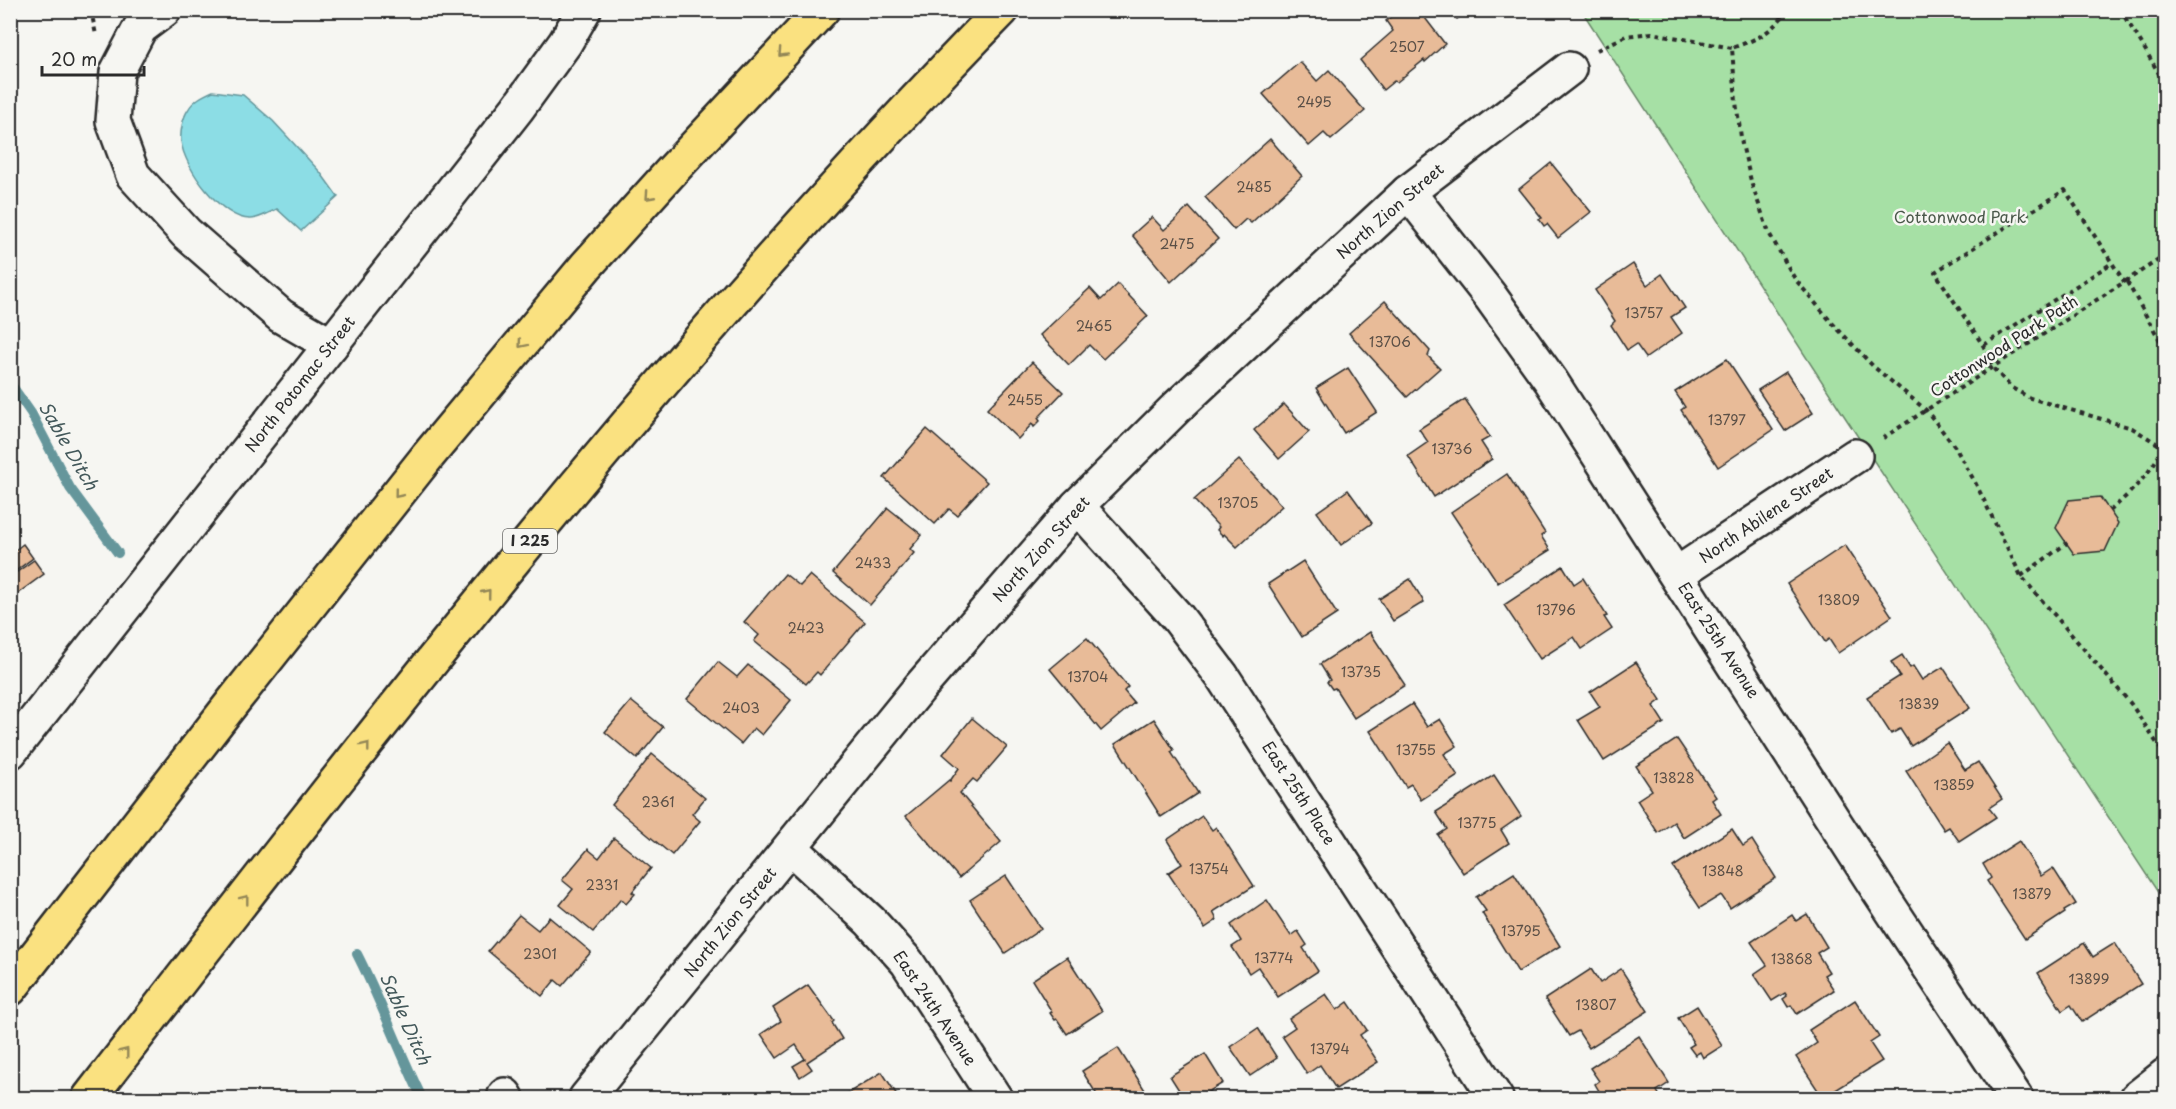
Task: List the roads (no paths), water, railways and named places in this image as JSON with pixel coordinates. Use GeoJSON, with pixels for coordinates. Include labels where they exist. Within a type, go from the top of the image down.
{"type":"FeatureCollection","features":[{"type":"Feature","properties":{"kind":"highway"},"geometry":{"type":"LineString","coordinates":[[10,989],[232,703],[427,458],[594,258],[676,166],[822,10]]}},
{"type":"Feature","properties":{"kind":"highway","name":"I 225"},"geometry":{"type":"LineString","coordinates":[[89,1098],[491,587],[695,343],[838,182],[1002,10]]}},
{"type":"Feature","properties":{"kind":"street"},"geometry":{"type":"LineString","coordinates":[[164,10],[140,28],[117,72],[113,122],[133,175],[186,233],[281,316],[331,345]]}},
{"type":"Feature","properties":{"kind":"street","name":"North Potomac Street"},"geometry":{"type":"LineString","coordinates":[[10,752],[517,109],[565,43],[584,10]]}},
{"type":"Feature","properties":{"kind":"street","name":"North Zion Street"},"geometry":{"type":"LineString","coordinates":[[586,1098],[921,686],[1077,506],[1178,406],[1408,192],[1569,69]]}},
{"type":"Feature","properties":{"kind":"street","name":"East 25th Avenue"},"geometry":{"type":"LineString","coordinates":[[1408,192],[1522,339],[1677,574],[1877,888],[2016,1098]]}},
{"type":"Feature","properties":{"kind":"street","name":"North Abilene Street"},"geometry":{"type":"LineString","coordinates":[[1677,574],[1855,456]]}},
{"type":"Feature","properties":{"kind":"street","name":"East 25th Place"},"geometry":{"type":"LineString","coordinates":[[1077,506],[1170,609],[1222,676],[1496,1098]]}},
{"type":"Feature","properties":{"kind":"street","name":"East 24th Avenue"},"geometry":{"type":"LineString","coordinates":[[791,848],[870,921],[907,962],[995,1098]]}},
{"type":"Feature","properties":{"kind":"street"},"geometry":{"type":"LineString","coordinates":[[2137,1098],[2166,1075]]}},
{"type":"Feature","properties":{"kind":"water"},"geometry":{"type":"Polygon","coordinates":[[[213,91],[243,95],[273,121],[320,172],[338,197],[301,231],[277,209],[254,219],[240,217],[228,211],[217,202],[197,178],[184,152],[181,141],[182,125],[193,103],[213,91]]]}},
{"type":"Feature","properties":{"kind":"waterway","name":"Sable Ditch"},"geometry":{"type":"LineString","coordinates":[[10,383],[31,413],[70,488],[118,553]]}},
{"type":"Feature","properties":{"kind":"waterway","name":"Sable Ditch"},"geometry":{"type":"LineString","coordinates":[[357,954],[422,1098]]}},
{"type":"Feature","properties":{"kind":"park label","name":"Cottonwood Park"},"geometry":{"type":"Point","coordinates":[1960,217]}}]}
